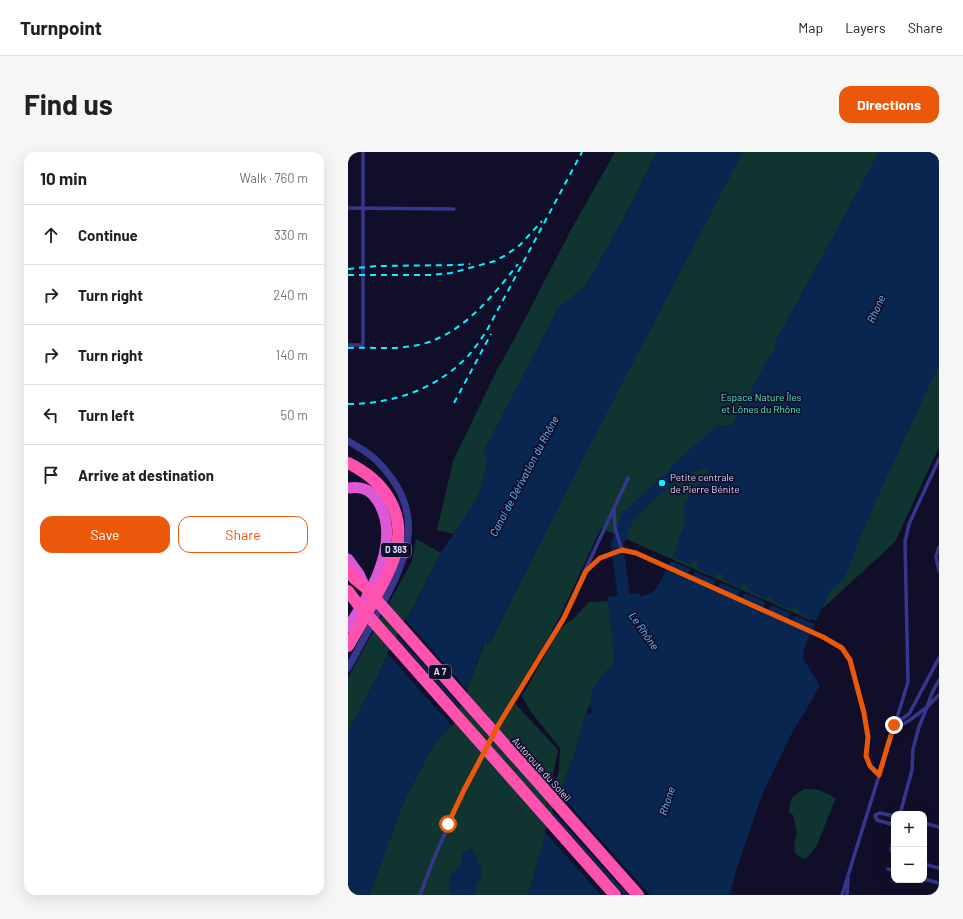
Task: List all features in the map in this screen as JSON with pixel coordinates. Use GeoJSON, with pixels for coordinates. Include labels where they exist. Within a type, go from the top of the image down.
{"type":"FeatureCollection","features":[{"type":"Feature","properties":{"kind":"highway","name":"D 383"},"geometry":{"type":"LineString","coordinates":[[348,463],[373,478],[386,493],[395,512],[398,532],[396,552],[390,567],[348,646]]}},
{"type":"Feature","properties":{"kind":"highway"},"geometry":{"type":"LineString","coordinates":[[348,488],[355,487],[363,489],[375,496],[384,514],[387,538],[384,556],[376,576],[348,627]]}},
{"type":"Feature","properties":{"kind":"highway"},"geometry":{"type":"LineString","coordinates":[[348,559],[365,587]]}},
{"type":"Feature","properties":{"kind":"highway","name":"Autoroute du Soleil"},"geometry":{"type":"LineString","coordinates":[[348,570],[354,578],[365,587],[638,895]]}},
{"type":"Feature","properties":{"kind":"highway","name":"A 7"},"geometry":{"type":"LineString","coordinates":[[348,591],[352,600],[615,895]]}},
{"type":"Feature","properties":{"kind":"street"},"geometry":{"type":"LineString","coordinates":[[348,441],[377,461],[395,482],[404,501],[409,524],[406,552],[400,569],[348,668]]}},
{"type":"Feature","properties":{"kind":"lane"},"geometry":{"type":"LineString","coordinates":[[348,344],[363,345],[363,152]]}},
{"type":"Feature","properties":{"kind":"lane"},"geometry":{"type":"LineString","coordinates":[[348,208],[454,209]]}},
{"type":"Feature","properties":{"kind":"lane"},"geometry":{"type":"LineString","coordinates":[[842,895],[908,682],[905,542],[909,524],[939,459]]}},
{"type":"Feature","properties":{"kind":"lane"},"geometry":{"type":"LineString","coordinates":[[420,895],[434,858],[464,790],[499,724],[564,618],[628,478]]}},
{"type":"Feature","properties":{"kind":"lane"},"geometry":{"type":"LineString","coordinates":[[614,508],[615,528],[622,550]]}},
{"type":"Feature","properties":{"kind":"lane"},"geometry":{"type":"LineString","coordinates":[[939,547],[936,557],[939,571]]}},
{"type":"Feature","properties":{"kind":"lane"},"geometry":{"type":"LineString","coordinates":[[586,571],[600,558],[622,550],[636,553],[823,637],[842,648],[850,660],[864,713],[868,737],[866,756],[870,766],[879,775]]}},
{"type":"Feature","properties":{"kind":"lane"},"geometry":{"type":"LineString","coordinates":[[896,718],[902,719],[909,714],[939,658]]}},
{"type":"Feature","properties":{"kind":"lane"},"geometry":{"type":"LineString","coordinates":[[901,811],[912,770],[915,738],[932,693],[939,680]]}},
{"type":"Feature","properties":{"kind":"lane"},"geometry":{"type":"LineString","coordinates":[[894,725],[901,725],[927,707],[939,695]]}},
{"type":"Feature","properties":{"kind":"lane"},"geometry":{"type":"LineString","coordinates":[[867,813],[875,815],[880,813],[891,815]]}},
{"type":"Feature","properties":{"kind":"lane"},"geometry":{"type":"LineString","coordinates":[[875,815],[877,820],[891,824]]}},
{"type":"Feature","properties":{"kind":"lane"},"geometry":{"type":"LineString","coordinates":[[927,824],[939,827]]}},
{"type":"Feature","properties":{"kind":"lane"},"geometry":{"type":"LineString","coordinates":[[927,865],[939,868]]}},
{"type":"Feature","properties":{"kind":"lane"},"geometry":{"type":"LineString","coordinates":[[847,895],[849,872]]}},
{"type":"Feature","properties":{"kind":"lane"},"geometry":{"type":"LineString","coordinates":[[927,880],[939,883]]}},
{"type":"Feature","properties":{"kind":"green space"},"geometry":{"type":"Polygon","coordinates":[[[615,152],[657,152],[629,209],[586,286],[558,308],[487,464],[479,495],[454,534],[437,530],[453,461],[496,372],[571,230],[615,152]]]}},
{"type":"Feature","properties":{"kind":"green space","name":"Espace Nature Îles et Lônes du Rhône"},"geometry":{"type":"Polygon","coordinates":[[[691,152],[939,152],[939,447],[895,542],[810,620],[601,528],[563,610],[547,640],[511,699],[558,750],[545,813],[559,771],[560,748],[531,712],[522,696],[560,629],[573,619],[589,602],[608,601],[615,661],[595,685],[575,752],[543,843],[528,895],[369,895],[404,801],[434,744],[450,726],[468,686],[484,644],[491,641],[557,509],[691,152]]]}},
{"type":"Feature","properties":{"kind":"green space"},"geometry":{"type":"Polygon","coordinates":[[[416,539],[441,553],[348,733],[348,678],[412,561],[416,539]]]}},
{"type":"Feature","properties":{"kind":"green space"},"geometry":{"type":"Polygon","coordinates":[[[805,789],[819,790],[836,798],[817,845],[806,859],[801,858],[795,853],[794,844],[797,833],[793,815],[789,812],[792,798],[805,789]]]}},
{"type":"Feature","properties":{"kind":"water","name":"Canal de Dérivation du Rhône"},"geometry":{"type":"Polygon","coordinates":[[[657,152],[743,152],[586,453],[491,641],[483,644],[468,686],[450,726],[434,744],[404,801],[369,895],[348,895],[348,733],[441,553],[479,495],[487,464],[484,450],[558,308],[586,286],[629,209],[657,152]]]}},
{"type":"Feature","properties":{"kind":"water","name":"Rhone"},"geometry":{"type":"Polygon","coordinates":[[[879,152],[939,152],[939,365],[883,485],[844,580],[832,588],[816,621],[798,612],[799,608],[794,606],[792,610],[772,601],[774,597],[769,595],[767,599],[747,590],[749,586],[743,583],[741,588],[722,579],[724,575],[718,573],[716,577],[697,568],[699,563],[693,561],[691,565],[673,557],[680,539],[678,539],[685,525],[684,505],[708,471],[704,468],[680,478],[670,467],[718,425],[732,425],[765,364],[777,346],[774,344],[879,152]]]}},
{"type":"Feature","properties":{"kind":"water","name":"Rhone"},"geometry":{"type":"Polygon","coordinates":[[[671,561],[690,569],[688,574],[692,576],[695,572],[715,580],[714,586],[718,587],[721,583],[740,591],[738,596],[742,598],[745,593],[765,602],[764,608],[768,610],[771,605],[790,613],[789,619],[793,621],[796,616],[815,624],[804,649],[803,658],[820,686],[792,733],[762,795],[737,868],[730,895],[528,895],[543,843],[575,752],[586,713],[591,714],[592,708],[588,707],[595,685],[615,661],[607,597],[640,593],[640,596],[653,592],[660,583],[671,561]]]}},
{"type":"Feature","properties":{"kind":"water"},"geometry":{"type":"Polygon","coordinates":[[[472,848],[475,852],[482,872],[481,878],[476,884],[476,895],[450,895],[450,877],[462,863],[461,857],[463,852],[472,848]]]}},
{"type":"Feature","properties":{"kind":"pier"},"geometry":{"type":"Polygon","coordinates":[[[405,619],[468,691],[461,707],[397,635],[405,619]]]}},
{"type":"Feature","properties":{"kind":"pier"},"geometry":{"type":"Polygon","coordinates":[[[396,637],[460,709],[452,726],[387,653],[396,637]]]}},
{"type":"Feature","properties":{"kind":"pier"},"geometry":{"type":"Polygon","coordinates":[[[559,793],[650,895],[628,895],[552,811],[559,793]]]}},
{"type":"Feature","properties":{"kind":"pier"},"geometry":{"type":"Polygon","coordinates":[[[551,813],[624,895],[601,895],[545,832],[551,813]]]}},
{"type":"Feature","properties":{"kind":"waterway","name":"Le Rhône"},"geometry":{"type":"LineString","coordinates":[[629,609],[625,604],[617,545],[628,516],[687,462]]}},
{"type":"Feature","properties":{"kind":"railway"},"geometry":{"type":"LineString","coordinates":[[348,404],[397,398],[428,386],[442,378],[470,354],[486,332],[582,152]]}},
{"type":"Feature","properties":{"kind":"railway"},"geometry":{"type":"LineString","coordinates":[[348,275],[430,275],[451,273],[495,261],[520,245],[542,221]]}},
{"type":"Feature","properties":{"kind":"railway"},"geometry":{"type":"LineString","coordinates":[[348,269],[377,266],[470,264]]}},
{"type":"Feature","properties":{"kind":"railway"},"geometry":{"type":"LineString","coordinates":[[348,348],[410,347],[434,340],[462,324],[474,314],[518,264]]}},
{"type":"Feature","properties":{"kind":"railway"},"geometry":{"type":"LineString","coordinates":[[454,403],[491,334]]}},
{"type":"Feature","properties":{"kind":"place","name":"Petite centrale de Pierre Bénite"},"geometry":{"type":"Point","coordinates":[662,483]}},
{"type":"Feature","properties":{"kind":"route"},"geometry":{"type":"LineString","coordinates":[[448,824],[499,724],[564,618],[586,571],[600,558],[622,550],[636,553],[823,637],[842,648],[850,660],[864,713],[868,737],[866,756],[870,766],[879,775],[894,725]]}}]}
